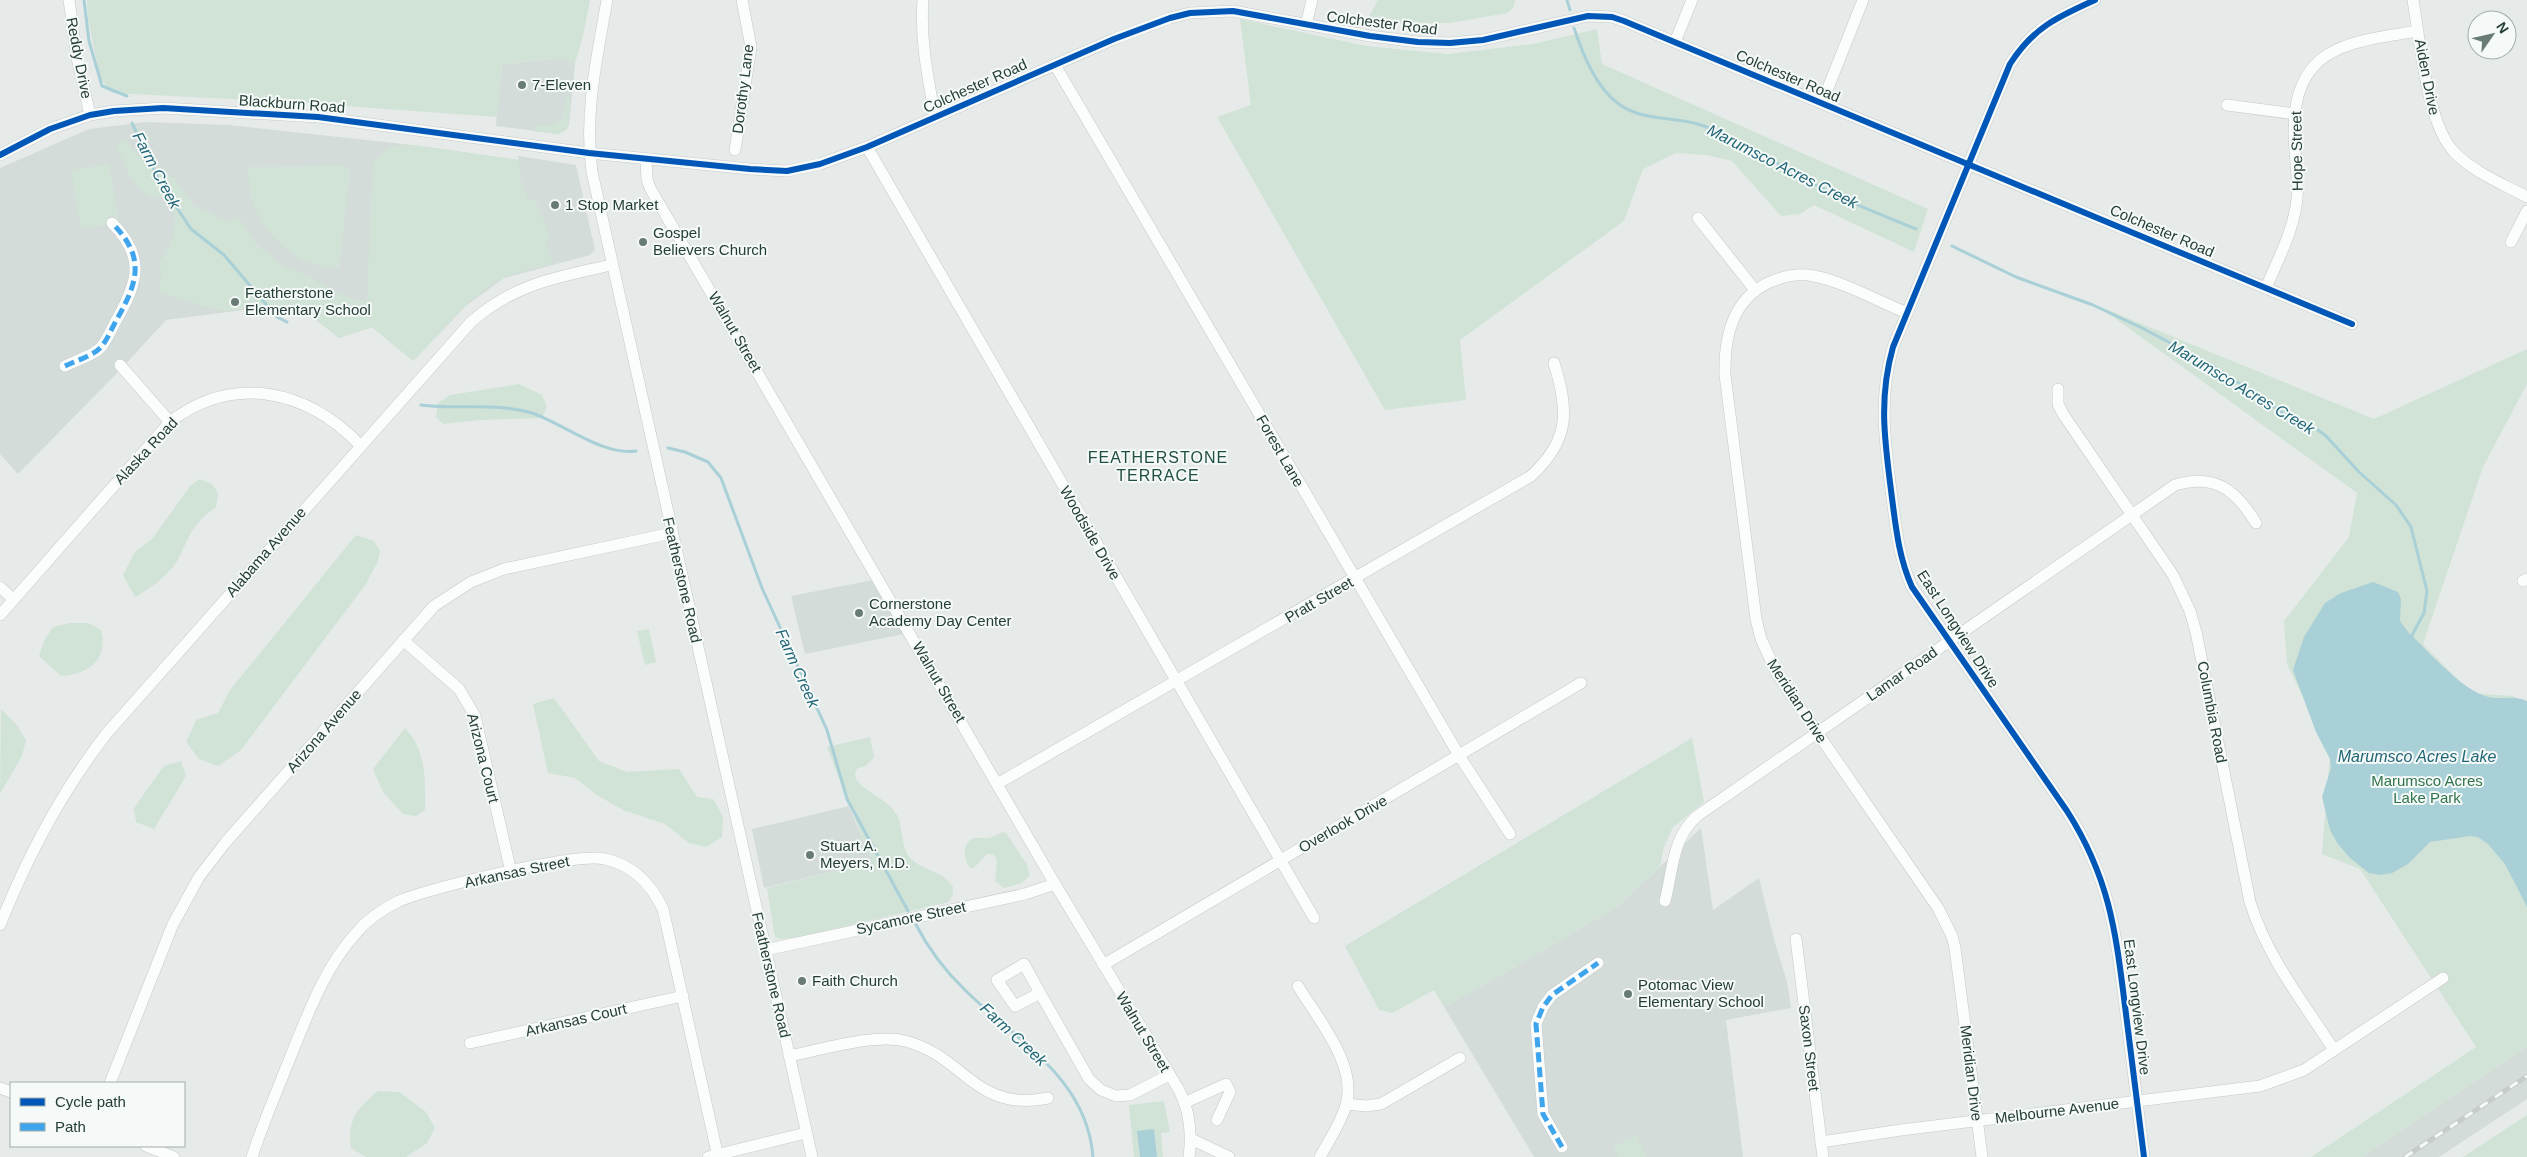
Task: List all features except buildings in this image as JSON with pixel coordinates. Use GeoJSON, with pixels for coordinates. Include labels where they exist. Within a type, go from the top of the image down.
{"type":"FeatureCollection","features":[{"type":"Feature","properties":{"kind":"street","name":"Reddy Drive"},"geometry":{"type":"LineString","coordinates":[[69,0],[77,58],[90,115]]}},
{"type":"Feature","properties":{"kind":"street","name":"Featherstone Road"},"geometry":{"type":"LineString","coordinates":[[607,0],[590,100],[589,153],[611,265],[812,1157]]}},
{"type":"Feature","properties":{"kind":"street","name":"Dorothy Lane"},"geometry":{"type":"LineString","coordinates":[[735,150],[751,47],[742,0]]}},
{"type":"Feature","properties":{"kind":"street"},"geometry":{"type":"LineString","coordinates":[[923,0],[925,62],[936,117]]}},
{"type":"Feature","properties":{"kind":"street"},"geometry":{"type":"LineString","coordinates":[[1306,25],[1312,0]]}},
{"type":"Feature","properties":{"kind":"street"},"geometry":{"type":"LineString","coordinates":[[1675,42],[1692,0]]}},
{"type":"Feature","properties":{"kind":"street"},"geometry":{"type":"LineString","coordinates":[[1822,103],[1863,0]]}},
{"type":"Feature","properties":{"kind":"street","name":"East Longview Drive"},"geometry":{"type":"LineString","coordinates":[[2094,0],[2046,23],[2020,47],[2010,64],[1894,346],[1884,387],[1883,429],[1897,540],[1903,565],[1917,595],[2067,811],[2084,838],[2100,873],[2115,931],[2144,1157]]}},
{"type":"Feature","properties":{"kind":"street","name":"Aiden Drive"},"geometry":{"type":"LineString","coordinates":[[2413,0],[2433,114],[2443,138],[2464,162],[2527,197]]}},
{"type":"Feature","properties":{"kind":"street","name":"Colchester Road"},"geometry":{"type":"LineString","coordinates":[[589,153],[787,171],[820,164],[867,147],[1148,26],[1190,14],[1233,11],[1370,36],[1418,42],[1450,43],[1483,40],[1599,15],[1624,21],[2352,324]]}},
{"type":"Feature","properties":{"kind":"street","name":"Hope Street"},"geometry":{"type":"LineString","coordinates":[[2266,288],[2288,235],[2297,199],[2295,114],[2302,83],[2321,58],[2342,47],[2378,37],[2418,31]]}},
{"type":"Feature","properties":{"kind":"street","name":"Forest Lane"},"geometry":{"type":"LineString","coordinates":[[1055,65],[1460,757],[1510,834]]}},
{"type":"Feature","properties":{"kind":"street"},"geometry":{"type":"LineString","coordinates":[[2227,105],[2295,114]]}},
{"type":"Feature","properties":{"kind":"street","name":"Blackburn Road"},"geometry":{"type":"LineString","coordinates":[[0,155],[50,129],[90,115],[114,111],[163,108],[318,117],[589,153]]}},
{"type":"Feature","properties":{"kind":"street","name":"Woodside Drive"},"geometry":{"type":"LineString","coordinates":[[867,147],[1314,918]]}},
{"type":"Feature","properties":{"kind":"street","name":"Walnut Street"},"geometry":{"type":"LineString","coordinates":[[646,159],[647,180],[650,188],[1055,884],[1169,1075],[1184,1103],[1191,1139],[1189,1157]]}},
{"type":"Feature","properties":{"kind":"street"},"geometry":{"type":"LineString","coordinates":[[2511,242],[2527,211]]}},
{"type":"Feature","properties":{"kind":"street"},"geometry":{"type":"LineString","coordinates":[[1698,218],[1755,290]]}},
{"type":"Feature","properties":{"kind":"street"},"geometry":{"type":"LineString","coordinates":[[65,366],[101,348],[131,294],[136,278],[135,262],[125,237],[112,223]]}},
{"type":"Feature","properties":{"kind":"street","name":"Alabama Avenue"},"geometry":{"type":"LineString","coordinates":[[0,925],[30,853],[48,818],[87,759],[132,704],[471,322],[486,309],[527,286],[611,265]]}},
{"type":"Feature","properties":{"kind":"street","name":"Meridian Drive"},"geometry":{"type":"LineString","coordinates":[[1907,313],[1813,276],[1786,276],[1755,290],[1745,298],[1732,320],[1725,358],[1756,618],[1761,639],[1772,666],[1938,908],[1952,936],[1982,1157]]}},
{"type":"Feature","properties":{"kind":"street","name":"Pratt Street"},"geometry":{"type":"LineString","coordinates":[[998,784],[1531,476],[1542,466],[1555,448],[1563,427],[1565,402],[1554,364]]}},
{"type":"Feature","properties":{"kind":"street"},"geometry":{"type":"LineString","coordinates":[[120,365],[170,422]]}},
{"type":"Feature","properties":{"kind":"street","name":"Columbia Road"},"geometry":{"type":"LineString","coordinates":[[2058,389],[2058,404],[2063,414],[2173,575],[2190,611],[2250,902],[2257,924],[2275,960],[2334,1050]]}},
{"type":"Feature","properties":{"kind":"street","name":"Alaska Road"},"geometry":{"type":"LineString","coordinates":[[0,615],[170,422],[198,404],[214,398],[248,392],[265,393],[300,403],[318,412],[335,422],[360,445]]}},
{"type":"Feature","properties":{"kind":"street","name":"Lamar Road"},"geometry":{"type":"LineString","coordinates":[[1665,901],[1675,848],[1688,824],[2175,485],[2198,481],[2209,482],[2227,489],[2246,508],[2256,524]]}},
{"type":"Feature","properties":{"kind":"street","name":"Arizona Avenue"},"geometry":{"type":"LineString","coordinates":[[110,1082],[173,924],[199,877],[225,843],[434,606],[452,593],[489,574],[515,566],[672,533]]}},
{"type":"Feature","properties":{"kind":"street"},"geometry":{"type":"LineString","coordinates":[[0,587],[13,599]]}},
{"type":"Feature","properties":{"kind":"street","name":"Arizona Court"},"geometry":{"type":"LineString","coordinates":[[403,640],[459,689],[475,716],[511,872]]}},
{"type":"Feature","properties":{"kind":"street","name":"Overlook Drive"},"geometry":{"type":"LineString","coordinates":[[1103,965],[1460,757],[1581,683]]}},
{"type":"Feature","properties":{"kind":"street","name":"Arkansas Street"},"geometry":{"type":"LineString","coordinates":[[252,1157],[322,983],[341,951],[358,931],[381,912],[416,894],[511,872],[592,858],[616,862],[637,874],[654,892],[663,909],[683,996],[715,1156]]}},
{"type":"Feature","properties":{"kind":"street","name":"Sycamore Street"},"geometry":{"type":"LineString","coordinates":[[765,950],[1025,894],[1055,884]]}},
{"type":"Feature","properties":{"kind":"street","name":"Saxon Street"},"geometry":{"type":"LineString","coordinates":[[1796,939],[1823,1157]]}},
{"type":"Feature","properties":{"kind":"street"},"geometry":{"type":"LineString","coordinates":[[1562,1147],[1543,1114],[1536,1024],[1543,1007],[1552,995],[1598,963]]}},
{"type":"Feature","properties":{"kind":"street","name":"Melbourne Avenue"},"geometry":{"type":"LineString","coordinates":[[1821,1142],[1977,1120],[2260,1086],[2304,1070],[2443,978]]}},
{"type":"Feature","properties":{"kind":"street"},"geometry":{"type":"LineString","coordinates":[[1298,986],[1346,1067],[1349,1086],[1346,1104],[1320,1157]]}},
{"type":"Feature","properties":{"kind":"street"},"geometry":{"type":"LineString","coordinates":[[1040,993],[1089,1079],[1101,1090],[1116,1096],[1130,1095],[1169,1075]]}},
{"type":"Feature","properties":{"kind":"street","name":"Arkansas Court"},"geometry":{"type":"LineString","coordinates":[[470,1043],[683,996]]}},
{"type":"Feature","properties":{"kind":"street"},"geometry":{"type":"LineString","coordinates":[[789,1056],[878,1039],[900,1040],[929,1050],[991,1094],[1003,1099],[1026,1102],[1048,1098]]}},
{"type":"Feature","properties":{"kind":"street"},"geometry":{"type":"LineString","coordinates":[[1346,1104],[1369,1106],[1390,1100],[1460,1058]]}},
{"type":"Feature","properties":{"kind":"street"},"geometry":{"type":"LineString","coordinates":[[1184,1103],[1226,1084],[1230,1092],[1217,1120]]}},
{"type":"Feature","properties":{"kind":"street"},"geometry":{"type":"LineString","coordinates":[[715,1156],[806,1133]]}},
{"type":"Feature","properties":{"kind":"street"},"geometry":{"type":"LineString","coordinates":[[1191,1139],[1230,1157]]}},
{"type":"Feature","properties":{"kind":"street"},"geometry":{"type":"LineString","coordinates":[[149,1147],[174,1157]]}},
{"type":"Feature","properties":{"kind":"shaded area"},"geometry":{"type":"Polygon","coordinates":[[[565,58],[575,63],[569,125],[566,130],[558,134],[496,126],[502,64],[565,58]]]}},
{"type":"Feature","properties":{"kind":"shaded area","name":"Featherstone Elementary School"},"geometry":{"type":"Polygon","coordinates":[[[146,122],[229,125],[413,145],[518,160],[518,156],[576,165],[595,250],[590,255],[504,278],[466,306],[413,361],[372,327],[339,338],[310,315],[259,308],[166,320],[122,368],[18,474],[0,454],[0,168],[89,129],[146,122]]]}},
{"type":"Feature","properties":{"kind":"shaded area"},"geometry":{"type":"Polygon","coordinates":[[[873,580],[904,634],[805,654],[791,596],[873,580]]]}},
{"type":"Feature","properties":{"kind":"shaded area"},"geometry":{"type":"Polygon","coordinates":[[[849,806],[872,862],[764,888],[752,829],[849,806]]]}},
{"type":"Feature","properties":{"kind":"shaded area","name":"Potomac View Elementary School"},"geometry":{"type":"Polygon","coordinates":[[[1701,828],[1713,910],[1759,878],[1787,982],[1791,1008],[1726,1020],[1743,1157],[1534,1157],[1444,1007],[1618,906],[1701,828]]]}},
{"type":"Feature","properties":{"kind":"shaded area"},"geometry":{"type":"Polygon","coordinates":[[[2527,1047],[2527,1099],[2439,1157],[2362,1157],[2527,1047]]]}},
{"type":"Feature","properties":{"kind":"green space"},"geometry":{"type":"Polygon","coordinates":[[[87,0],[590,0],[583,36],[575,63],[564,58],[502,64],[497,117],[290,102],[112,93],[100,78],[88,19],[87,0]]]}},
{"type":"Feature","properties":{"kind":"green space"},"geometry":{"type":"Polygon","coordinates":[[[1378,0],[1515,0],[1513,8],[1508,13],[1449,23],[1365,24],[1378,0]]]}},
{"type":"Feature","properties":{"kind":"green space"},"geometry":{"type":"Polygon","coordinates":[[[1240,19],[1366,46],[1448,54],[1533,44],[1597,29],[1602,64],[1928,209],[1914,252],[1814,205],[1800,214],[1781,216],[1732,161],[1706,155],[1676,153],[1643,169],[1624,221],[1460,340],[1466,400],[1385,410],[1217,117],[1251,105],[1240,19]]]}},
{"type":"Feature","properties":{"kind":"green space"},"geometry":{"type":"Polygon","coordinates":[[[570,96],[569,122],[566,130],[558,134],[533,131],[536,126],[551,125],[562,119],[566,99],[570,96]]]}},
{"type":"Feature","properties":{"kind":"green space"},"geometry":{"type":"Polygon","coordinates":[[[119,141],[127,141],[133,151],[155,171],[174,178],[194,206],[229,222],[238,216],[256,244],[284,267],[309,276],[331,291],[355,300],[367,300],[373,162],[391,146],[413,145],[519,160],[520,178],[529,201],[535,199],[549,234],[546,245],[553,264],[516,273],[491,286],[467,305],[413,361],[372,327],[339,338],[310,315],[259,308],[221,311],[159,292],[162,270],[157,264],[168,250],[174,233],[175,215],[171,197],[149,197],[133,181],[116,149],[119,141]]]}},
{"type":"Feature","properties":{"kind":"green space"},"geometry":{"type":"Polygon","coordinates":[[[109,164],[119,222],[81,229],[71,170],[109,164]]]}},
{"type":"Feature","properties":{"kind":"green space"},"geometry":{"type":"Polygon","coordinates":[[[345,166],[350,172],[339,268],[325,267],[312,263],[287,250],[267,229],[252,200],[248,167],[345,166]]]}},
{"type":"Feature","properties":{"kind":"green space","name":"Marumsco Acres Lake Park"},"geometry":{"type":"Polygon","coordinates":[[[2098,306],[2374,419],[2527,349],[2527,384],[2483,467],[2423,644],[2471,693],[2513,696],[2527,704],[2527,1047],[2362,1157],[2311,1157],[2476,1047],[2360,869],[2322,854],[2330,753],[2287,664],[2284,621],[2349,537],[2357,493],[2098,306]]]}},
{"type":"Feature","properties":{"kind":"green space"},"geometry":{"type":"Polygon","coordinates":[[[519,384],[542,395],[547,407],[542,418],[479,420],[443,424],[436,417],[438,403],[450,395],[519,384]]]}},
{"type":"Feature","properties":{"kind":"green space"},"geometry":{"type":"Polygon","coordinates":[[[200,479],[212,484],[218,493],[216,507],[196,526],[169,572],[153,586],[135,597],[123,575],[135,552],[152,539],[191,485],[200,479]]]}},
{"type":"Feature","properties":{"kind":"green space"},"geometry":{"type":"Polygon","coordinates":[[[356,535],[374,541],[380,551],[378,561],[366,584],[241,750],[218,766],[199,759],[186,742],[196,720],[218,713],[230,690],[356,535]]]}},
{"type":"Feature","properties":{"kind":"green space"},"geometry":{"type":"Polygon","coordinates":[[[70,623],[88,623],[101,630],[102,650],[94,664],[88,668],[71,675],[61,676],[39,656],[44,641],[53,627],[70,623]]]}},
{"type":"Feature","properties":{"kind":"green space"},"geometry":{"type":"Polygon","coordinates":[[[649,629],[656,662],[645,665],[637,631],[649,629]]]}},
{"type":"Feature","properties":{"kind":"green space"},"geometry":{"type":"Polygon","coordinates":[[[554,698],[599,761],[627,772],[679,769],[697,797],[713,799],[723,817],[722,837],[706,847],[689,843],[665,824],[623,810],[597,795],[575,778],[548,773],[533,704],[554,698]]]}},
{"type":"Feature","properties":{"kind":"green space"},"geometry":{"type":"Polygon","coordinates":[[[1,709],[16,724],[26,740],[22,756],[0,794],[1,709]]]}},
{"type":"Feature","properties":{"kind":"green space"},"geometry":{"type":"Polygon","coordinates":[[[405,728],[417,746],[423,767],[425,810],[416,816],[403,814],[383,792],[373,769],[405,728]]]}},
{"type":"Feature","properties":{"kind":"green space"},"geometry":{"type":"Polygon","coordinates":[[[870,737],[874,757],[866,766],[858,768],[855,772],[856,779],[893,809],[901,826],[905,850],[911,859],[939,874],[949,882],[953,887],[953,894],[949,902],[799,937],[781,939],[775,937],[767,888],[872,862],[827,747],[870,737]]]}},
{"type":"Feature","properties":{"kind":"green space"},"geometry":{"type":"Polygon","coordinates":[[[1692,738],[1704,802],[1673,827],[1664,847],[1660,866],[1618,906],[1444,1007],[1434,990],[1392,1013],[1379,1010],[1345,946],[1692,738]]]}},
{"type":"Feature","properties":{"kind":"green space"},"geometry":{"type":"Polygon","coordinates":[[[181,761],[186,776],[154,829],[136,822],[134,808],[164,766],[181,761]]]}},
{"type":"Feature","properties":{"kind":"green space"},"geometry":{"type":"Polygon","coordinates":[[[1003,832],[1006,833],[1026,863],[1030,875],[1022,883],[1004,888],[995,881],[997,861],[994,855],[987,854],[974,868],[970,868],[965,856],[965,848],[973,838],[989,838],[1003,832]]]}},
{"type":"Feature","properties":{"kind":"green space"},"geometry":{"type":"Polygon","coordinates":[[[378,1091],[399,1092],[426,1112],[435,1128],[427,1143],[406,1157],[366,1157],[351,1148],[350,1138],[355,1115],[364,1103],[378,1091]]]}},
{"type":"Feature","properties":{"kind":"green space"},"geometry":{"type":"Polygon","coordinates":[[[1164,1101],[1170,1132],[1161,1133],[1163,1157],[1134,1157],[1129,1105],[1164,1101]]]}},
{"type":"Feature","properties":{"kind":"green space"},"geometry":{"type":"Polygon","coordinates":[[[2527,1115],[2527,1157],[2463,1157],[2527,1115]]]}},
{"type":"Feature","properties":{"kind":"green space"},"geometry":{"type":"Polygon","coordinates":[[[1636,1135],[1647,1157],[1618,1157],[1613,1147],[1636,1135]]]}},
{"type":"Feature","properties":{"kind":"water","name":"Marumsco Acres Lake"},"geometry":{"type":"Polygon","coordinates":[[[2373,582],[2398,592],[2401,599],[2400,621],[2408,632],[2454,677],[2485,696],[2517,698],[2527,701],[2527,907],[2505,864],[2488,844],[2478,837],[2470,836],[2430,842],[2408,864],[2392,873],[2381,875],[2369,873],[2350,858],[2338,844],[2330,830],[2322,797],[2331,768],[2330,759],[2316,732],[2293,670],[2304,637],[2325,603],[2341,593],[2373,582]]]}},
{"type":"Feature","properties":{"kind":"water"},"geometry":{"type":"Polygon","coordinates":[[[1154,1129],[1157,1157],[1140,1157],[1137,1131],[1154,1129]]]}},
{"type":"Feature","properties":{"kind":"waterway","name":"Farm Creek"},"geometry":{"type":"LineString","coordinates":[[84,0],[89,41],[102,86],[127,96]]}},
{"type":"Feature","properties":{"kind":"waterway","name":"Marumsco Acres Creek"},"geometry":{"type":"LineString","coordinates":[[1567,0],[1570,10]]}},
{"type":"Feature","properties":{"kind":"waterway","name":"Marumsco Acres Creek"},"geometry":{"type":"LineString","coordinates":[[1574,28],[1591,70],[1604,90],[1620,105],[1640,114],[1694,123],[1719,132],[1833,194],[1916,229]]}},
{"type":"Feature","properties":{"kind":"waterway","name":"Farm Creek"},"geometry":{"type":"LineString","coordinates":[[132,123],[161,184],[191,229],[224,255],[277,317],[287,322]]}},
{"type":"Feature","properties":{"kind":"waterway","name":"Marumsco Acres Creek"},"geometry":{"type":"LineString","coordinates":[[1952,246],[2016,277],[2093,305],[2142,328],[2212,365],[2283,413],[2314,427],[2326,436],[2359,472],[2396,505],[2411,527],[2427,591],[2424,613],[2410,639]]}},
{"type":"Feature","properties":{"kind":"waterway","name":"Farm Creek"},"geometry":{"type":"LineString","coordinates":[[421,405],[491,407],[519,410],[544,418],[610,449],[636,451]]}},
{"type":"Feature","properties":{"kind":"waterway","name":"Farm Creek"},"geometry":{"type":"LineString","coordinates":[[668,448],[685,452],[708,462],[721,478],[762,588],[827,730],[847,799],[908,911]]}},
{"type":"Feature","properties":{"kind":"waterway","name":"Farm Creek"},"geometry":{"type":"LineString","coordinates":[[915,923],[925,941],[950,975],[1046,1062],[1063,1082],[1078,1104],[1088,1129],[1093,1157]]}},
{"type":"Feature","properties":{"kind":"railway"},"geometry":{"type":"LineString","coordinates":[[2405,1157],[2527,1076]]}},
{"type":"Feature","properties":{"kind":"marked path"},"geometry":{"type":"LineString","coordinates":[[65,366],[90,355],[102,346],[124,306],[134,281],[134,259],[130,247],[123,235],[112,223]]}},
{"type":"Feature","properties":{"kind":"marked path"},"geometry":{"type":"LineString","coordinates":[[1562,1147],[1543,1114],[1536,1024],[1543,1007],[1552,995],[1598,963]]}},
{"type":"Feature","properties":{"kind":"cycle path"},"geometry":{"type":"LineString","coordinates":[[2095,0],[2057,18],[2037,32],[2010,64],[1893,347],[1888,366],[1884,422],[1897,532],[1901,554],[1912,587],[2067,811],[2082,836],[2102,885],[2115,933],[2144,1157]]}},
{"type":"Feature","properties":{"kind":"cycle path"},"geometry":{"type":"LineString","coordinates":[[0,155],[50,129],[90,115],[114,111],[163,108],[318,117],[589,153],[787,171],[820,164],[867,147],[1114,39],[1170,18],[1190,13],[1233,11],[1370,36],[1418,42],[1450,43],[1483,40],[1588,16],[1612,17],[2352,324]]}},
{"type":"Feature","properties":{"kind":"place","name":"7-Eleven"},"geometry":{"type":"Point","coordinates":[522,85]}},
{"type":"Feature","properties":{"kind":"place","name":"1 Stop Market"},"geometry":{"type":"Point","coordinates":[555,205]}},
{"type":"Feature","properties":{"kind":"place","name":"Gospel Believers Church"},"geometry":{"type":"Point","coordinates":[643,242]}},
{"type":"Feature","properties":{"kind":"place","name":"Featherstone Elementary School"},"geometry":{"type":"Point","coordinates":[235,302]}},
{"type":"Feature","properties":{"kind":"place","name":"Cornerstone Academy Day Center"},"geometry":{"type":"Point","coordinates":[859,613]}},
{"type":"Feature","properties":{"kind":"place","name":"Stuart A. Meyers, M.D."},"geometry":{"type":"Point","coordinates":[810,855]}},
{"type":"Feature","properties":{"kind":"place","name":"Faith Church"},"geometry":{"type":"Point","coordinates":[802,981]}},
{"type":"Feature","properties":{"kind":"place","name":"Potomac View Elementary School"},"geometry":{"type":"Point","coordinates":[1628,994]}},
{"type":"Feature","properties":{"kind":"district","name":"FEATHERSTONE TERRACE"},"geometry":{"type":"Point","coordinates":[1158,466]}}]}
